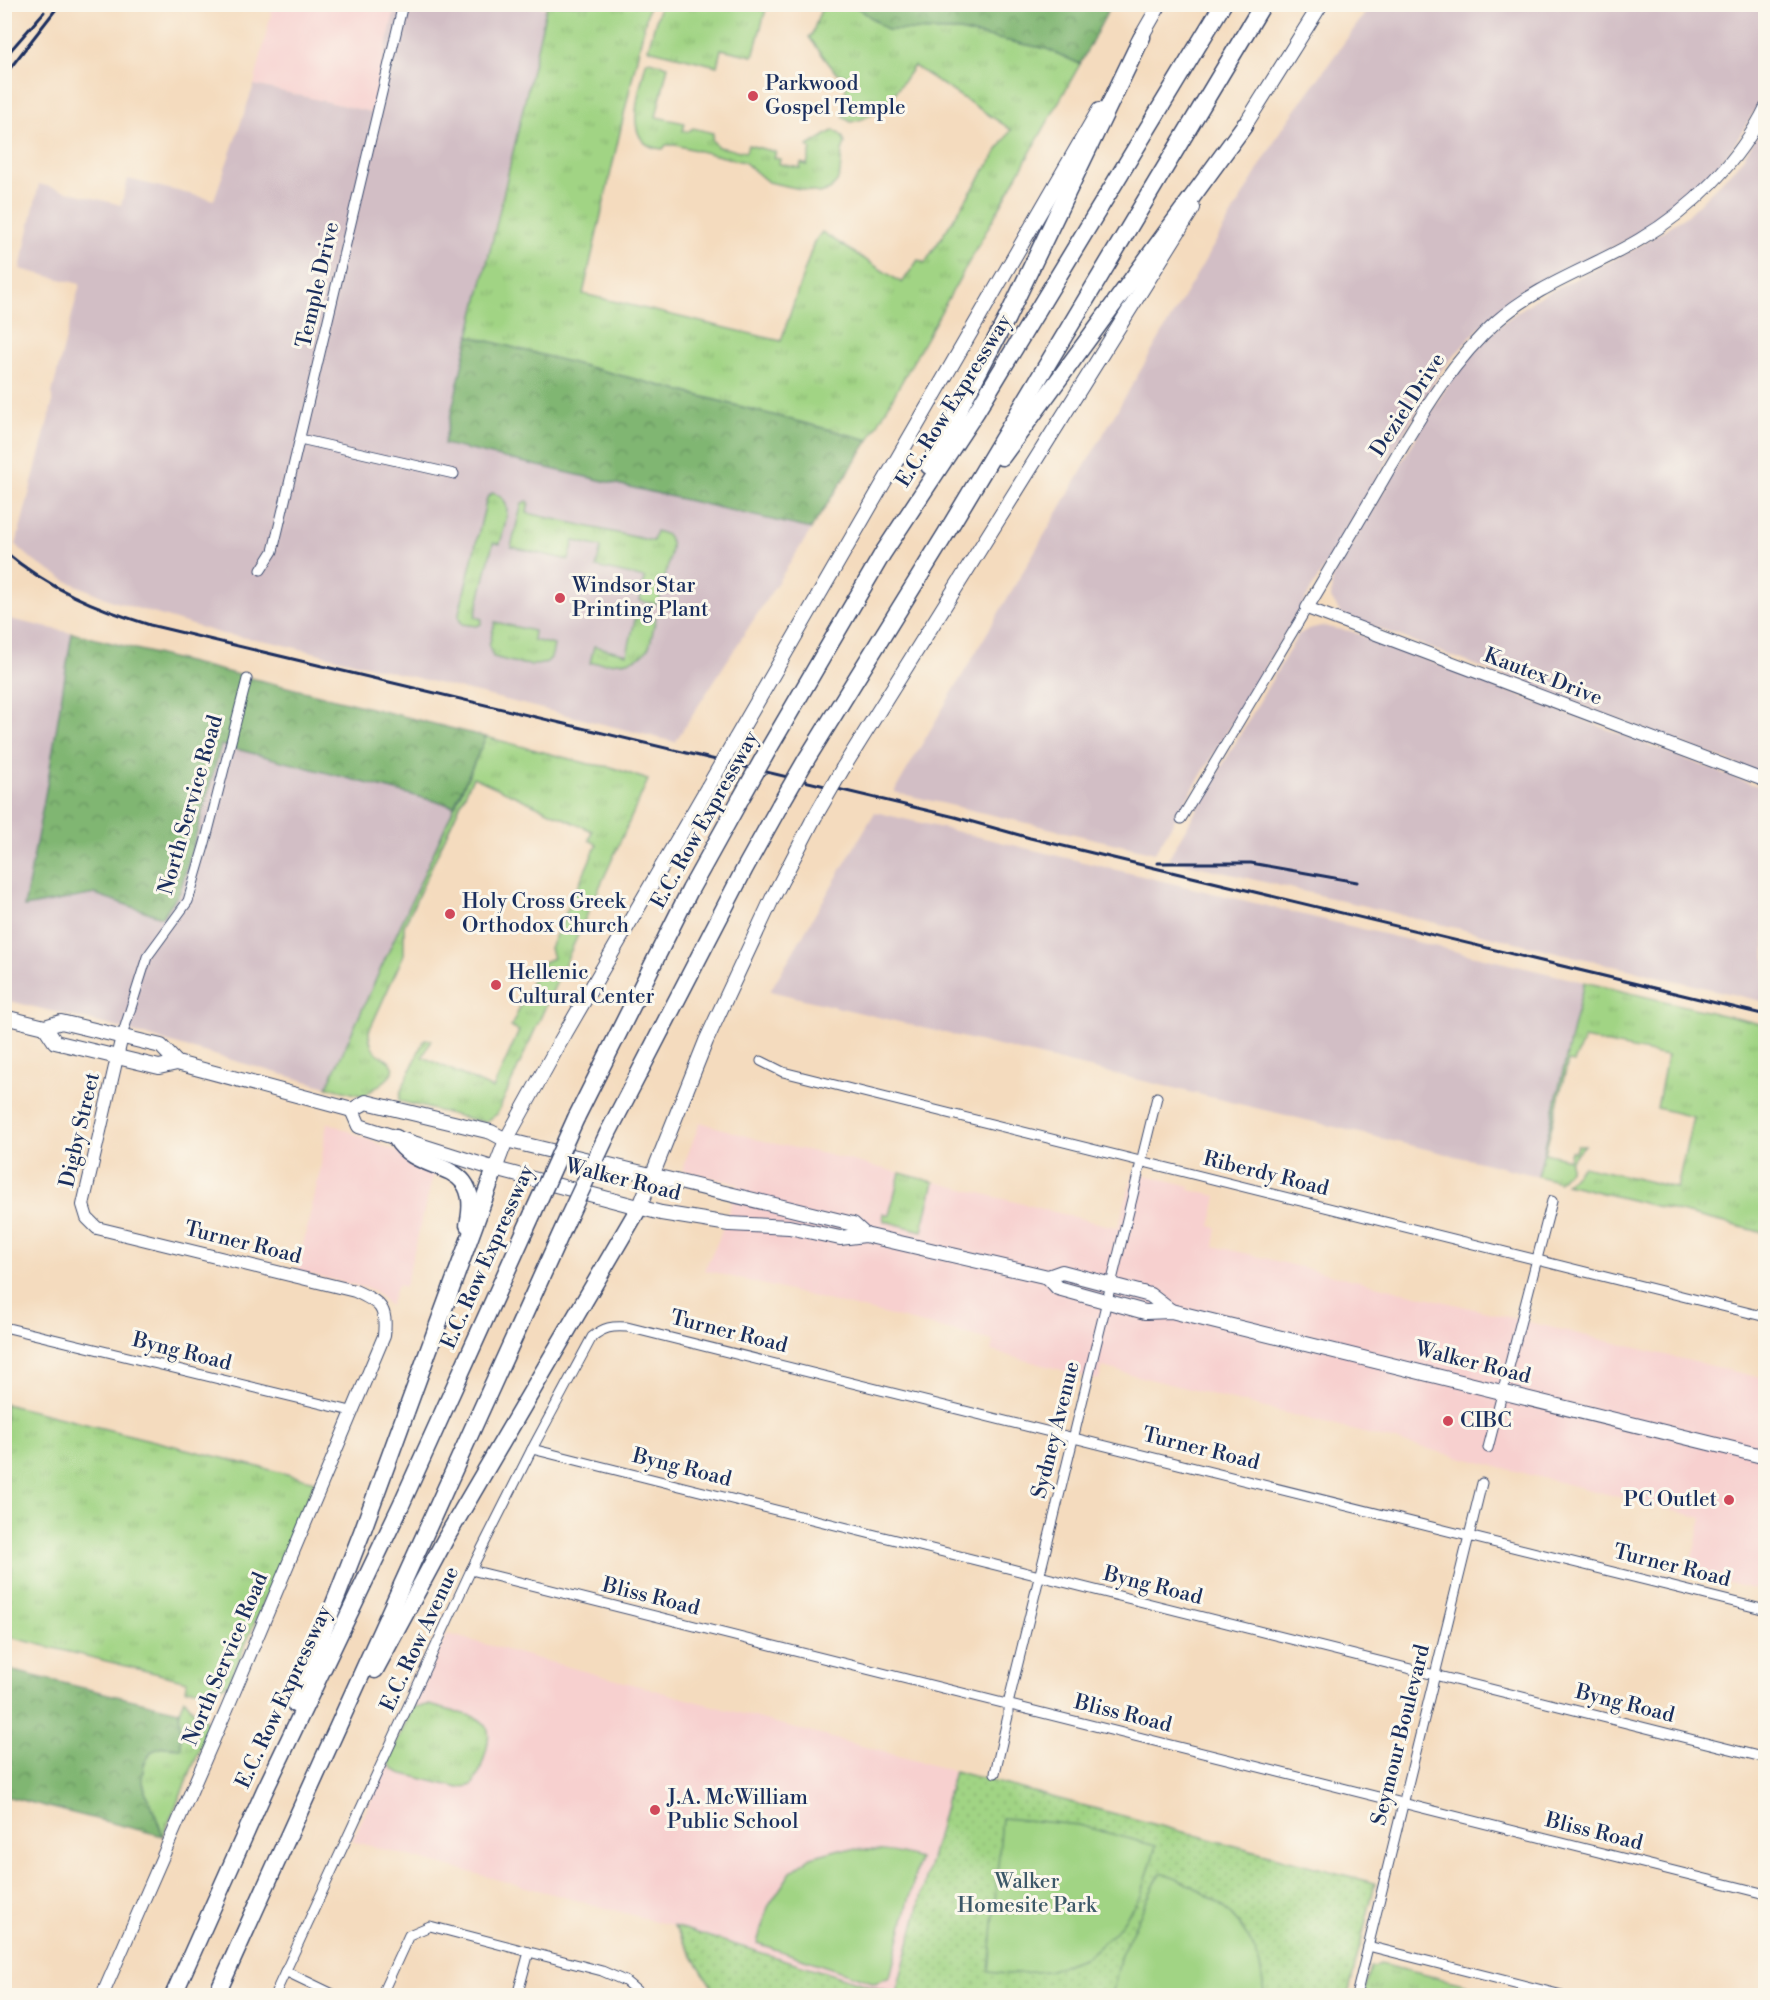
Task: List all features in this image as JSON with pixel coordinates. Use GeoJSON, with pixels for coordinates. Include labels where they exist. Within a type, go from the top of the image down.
{"type":"FeatureCollection","features":[{"type":"Feature","properties":{"kind":"highway","name":"E.C. Row Expressway"},"geometry":{"type":"LineString","coordinates":[[173,1995],[264,1792],[401,1505],[576,1118],[690,890],[768,750],[883,553],[976,412],[1223,4]]}},
{"type":"Feature","properties":{"kind":"highway"},"geometry":{"type":"LineString","coordinates":[[216,1995],[568,1218],[608,1133],[745,867],[806,760],[945,535],[1263,4]]}},
{"type":"Feature","properties":{"kind":"highway"},"geometry":{"type":"LineString","coordinates":[[883,553],[1008,318],[1142,37]]}},
{"type":"Feature","properties":{"kind":"highway"},"geometry":{"type":"LineString","coordinates":[[945,535],[1244,126]]}},
{"type":"Feature","properties":{"kind":"highway"},"geometry":{"type":"LineString","coordinates":[[396,1138],[402,1149],[453,1173],[469,1189],[470,1214],[454,1282]]}},
{"type":"Feature","properties":{"kind":"highway"},"geometry":{"type":"LineString","coordinates":[[264,1792],[290,1715],[362,1532],[495,1169]]}},
{"type":"Feature","properties":{"kind":"highway"},"geometry":{"type":"LineString","coordinates":[[324,1760],[367,1687],[446,1538],[586,1297],[636,1217],[640,1206]]}},
{"type":"Feature","properties":{"kind":"main road"},"geometry":{"type":"LineString","coordinates":[[495,1169],[506,1140],[559,1044],[1160,4]]}},
{"type":"Feature","properties":{"kind":"main road"},"geometry":{"type":"LineString","coordinates":[[640,1206],[706,1041],[772,899],[813,820],[843,768],[1321,4]]}},
{"type":"Feature","properties":{"kind":"main road","name":"Walker Road"},"geometry":{"type":"LineString","coordinates":[[4,1017],[45,1027],[61,1022],[161,1046],[177,1063]]}},
{"type":"Feature","properties":{"kind":"main road","name":"Walker Road"},"geometry":{"type":"LineString","coordinates":[[45,1027],[55,1042],[159,1067],[177,1063],[352,1110],[366,1102],[491,1132],[506,1140],[853,1224],[865,1235]]}},
{"type":"Feature","properties":{"kind":"main road","name":"Walker Road"},"geometry":{"type":"LineString","coordinates":[[352,1110],[359,1126],[495,1169],[661,1213],[729,1224],[789,1227],[840,1238],[865,1235],[1048,1277],[1062,1272],[1150,1295],[1171,1311]]}},
{"type":"Feature","properties":{"kind":"main road","name":"Walker Road"},"geometry":{"type":"LineString","coordinates":[[1048,1277],[1058,1288],[1145,1312],[1171,1311],[1766,1457]]}},
{"type":"Feature","properties":{"kind":"street","name":"Temple Drive"},"geometry":{"type":"LineString","coordinates":[[261,570],[273,551],[403,4]]}},
{"type":"Feature","properties":{"kind":"street","name":"Deziel Drive"},"geometry":{"type":"LineString","coordinates":[[1181,819],[1414,427],[1463,355],[1496,321],[1519,303],[1548,285],[1638,241],[1697,198],[1761,128],[1766,107]]}},
{"type":"Feature","properties":{"kind":"street"},"geometry":{"type":"LineString","coordinates":[[300,439],[454,474]]}},
{"type":"Feature","properties":{"kind":"street","name":"Kautex Drive"},"geometry":{"type":"LineString","coordinates":[[1307,608],[1766,781]]}},
{"type":"Feature","properties":{"kind":"street","name":"North Service Road"},"geometry":{"type":"LineString","coordinates":[[122,1036],[147,957],[188,901],[247,679]]}},
{"type":"Feature","properties":{"kind":"street","name":"Digby Street"},"geometry":{"type":"LineString","coordinates":[[97,1228],[87,1218],[83,1204],[122,1036]]}},
{"type":"Feature","properties":{"kind":"street","name":"Riberdy Road"},"geometry":{"type":"LineString","coordinates":[[760,1061],[783,1072],[1766,1317]]}},
{"type":"Feature","properties":{"kind":"street","name":"Sydney Avenue"},"geometry":{"type":"LineString","coordinates":[[995,1773],[1008,1716],[1008,1704],[1157,1097]]}},
{"type":"Feature","properties":{"kind":"street"},"geometry":{"type":"LineString","coordinates":[[1488,1448],[1552,1201]]}},
{"type":"Feature","properties":{"kind":"street","name":"Turner Road"},"geometry":{"type":"LineString","coordinates":[[97,1228],[355,1291],[380,1306],[386,1318],[384,1336]]}},
{"type":"Feature","properties":{"kind":"street","name":"E.C. Row Avenue"},"geometry":{"type":"LineString","coordinates":[[274,1995],[471,1570],[532,1449],[592,1336],[601,1329],[612,1326],[627,1327]]}},
{"type":"Feature","properties":{"kind":"street","name":"Byng Road"},"geometry":{"type":"LineString","coordinates":[[4,1327],[351,1412]]}},
{"type":"Feature","properties":{"kind":"street","name":"Turner Road"},"geometry":{"type":"LineString","coordinates":[[627,1327],[1766,1610]]}},
{"type":"Feature","properties":{"kind":"street","name":"North Service Road"},"geometry":{"type":"LineString","coordinates":[[102,1995],[227,1709],[384,1336]]}},
{"type":"Feature","properties":{"kind":"street","name":"Byng Road"},"geometry":{"type":"LineString","coordinates":[[532,1449],[1766,1758]]}},
{"type":"Feature","properties":{"kind":"street","name":"Seymour Boulevard"},"geometry":{"type":"LineString","coordinates":[[1356,1995],[1482,1483]]}},
{"type":"Feature","properties":{"kind":"street","name":"Bliss Road"},"geometry":{"type":"LineString","coordinates":[[471,1570],[1766,1894]]}},
{"type":"Feature","properties":{"kind":"street"},"geometry":{"type":"LineString","coordinates":[[381,1995],[409,1935],[430,1926],[602,1971],[625,1981],[643,1995]]}},
{"type":"Feature","properties":{"kind":"street"},"geometry":{"type":"LineString","coordinates":[[1368,1946],[1566,1995]]}},
{"type":"Feature","properties":{"kind":"street"},"geometry":{"type":"LineString","coordinates":[[517,1995],[529,1952]]}},
{"type":"Feature","properties":{"kind":"street"},"geometry":{"type":"LineString","coordinates":[[285,1971],[337,1995]]}},
{"type":"Feature","properties":{"kind":"shaded area"},"geometry":{"type":"Polygon","coordinates":[[[533,4],[546,8],[469,336],[869,440],[675,742],[272,642],[222,634],[113,601],[67,581],[35,562],[16,545],[80,284],[20,269],[39,184],[121,205],[128,179],[214,200],[254,85],[371,112],[396,5],[533,4]]]}},
{"type":"Feature","properties":{"kind":"shaded area"},"geometry":{"type":"Polygon","coordinates":[[[273,5],[396,5],[371,112],[254,85],[273,5]]]}},
{"type":"Feature","properties":{"kind":"shaded area"},"geometry":{"type":"Polygon","coordinates":[[[1371,5],[1765,5],[1765,86],[1760,102],[1733,147],[1700,186],[1662,219],[1631,238],[1540,283],[1509,303],[1481,326],[1442,369],[1155,853],[894,792],[1280,132],[1371,5]]]}},
{"type":"Feature","properties":{"kind":"shaded area"},"geometry":{"type":"Polygon","coordinates":[[[1765,123],[1765,775],[1341,614],[1331,598],[1332,577],[1453,376],[1475,349],[1505,321],[1537,298],[1635,249],[1686,216],[1739,164],[1765,123]]]}},
{"type":"Feature","properties":{"kind":"shaded area"},"geometry":{"type":"Polygon","coordinates":[[[5,618],[72,633],[24,907],[95,894],[162,916],[180,892],[221,745],[454,806],[327,1087],[108,1025],[5,1000],[5,618]]]}},
{"type":"Feature","properties":{"kind":"shaded area"},"geometry":{"type":"Polygon","coordinates":[[[1321,626],[1350,631],[1751,784],[1765,787],[1765,1002],[1168,859],[1298,635],[1308,629],[1321,626]]]}},
{"type":"Feature","properties":{"kind":"shaded area"},"geometry":{"type":"Polygon","coordinates":[[[875,812],[1584,982],[1538,1176],[770,991],[875,812]]]}},
{"type":"Feature","properties":{"kind":"shaded area"},"geometry":{"type":"Polygon","coordinates":[[[327,1122],[435,1168],[405,1287],[397,1285],[390,1306],[373,1290],[297,1271],[320,1171],[327,1122]]]}},
{"type":"Feature","properties":{"kind":"shaded area"},"geometry":{"type":"Polygon","coordinates":[[[700,1122],[766,1142],[825,1154],[1118,1228],[1134,1172],[1190,1186],[1189,1190],[1217,1196],[1211,1226],[1217,1228],[1214,1246],[1765,1379],[1765,1592],[1688,1573],[1702,1518],[1102,1367],[1099,1380],[991,1351],[993,1341],[704,1270],[718,1241],[738,1184],[682,1170],[700,1122]]]}},
{"type":"Feature","properties":{"kind":"shaded area","name":"J.A. McWilliam Public School"},"geometry":{"type":"Polygon","coordinates":[[[447,1634],[954,1771],[897,1994],[674,1926],[352,1841],[447,1634]]]}},
{"type":"Feature","properties":{"kind":"green space"},"geometry":{"type":"Polygon","coordinates":[[[547,5],[649,5],[583,294],[781,341],[814,242],[822,232],[902,283],[918,260],[925,263],[1011,130],[914,66],[888,103],[880,109],[856,121],[851,122],[843,117],[847,76],[836,73],[809,37],[822,7],[817,5],[854,5],[888,30],[959,31],[1047,49],[1080,64],[869,440],[469,336],[547,5]]]}},
{"type":"Feature","properties":{"kind":"green space"},"geometry":{"type":"Polygon","coordinates":[[[660,5],[764,5],[766,9],[753,56],[721,49],[717,66],[648,49],[660,5]]]}},
{"type":"Feature","properties":{"kind":"green space"},"geometry":{"type":"Polygon","coordinates":[[[854,5],[1111,5],[1080,64],[1047,49],[959,31],[888,30],[854,5]]]}},
{"type":"Feature","properties":{"kind":"green space"},"geometry":{"type":"Polygon","coordinates":[[[649,61],[668,66],[656,117],[685,123],[683,131],[687,132],[693,128],[713,133],[712,140],[718,147],[746,152],[748,145],[776,152],[774,158],[780,159],[779,164],[800,168],[801,163],[807,165],[811,149],[808,146],[834,130],[842,136],[845,143],[837,182],[830,190],[819,193],[768,182],[744,162],[675,145],[666,145],[663,149],[649,146],[641,138],[636,115],[640,87],[646,63],[649,61]]]}},
{"type":"Feature","properties":{"kind":"green space"},"geometry":{"type":"Polygon","coordinates":[[[469,336],[869,440],[811,529],[444,444],[469,336]]]}},
{"type":"Feature","properties":{"kind":"green space"},"geometry":{"type":"Polygon","coordinates":[[[492,493],[500,496],[507,507],[506,522],[500,544],[493,543],[475,617],[482,619],[481,624],[477,626],[462,624],[459,613],[487,498],[492,493]]]}},
{"type":"Feature","properties":{"kind":"green space"},"geometry":{"type":"Polygon","coordinates":[[[529,502],[527,513],[653,541],[656,531],[667,536],[671,542],[670,554],[659,600],[656,604],[640,601],[645,578],[596,567],[601,547],[574,541],[569,560],[511,547],[522,503],[529,502]]]}},
{"type":"Feature","properties":{"kind":"green space"},"geometry":{"type":"Polygon","coordinates":[[[637,611],[651,614],[656,618],[650,644],[645,653],[623,662],[590,663],[594,646],[627,654],[637,611]]]}},
{"type":"Feature","properties":{"kind":"green space"},"geometry":{"type":"Polygon","coordinates":[[[495,622],[534,631],[533,640],[554,645],[550,659],[539,665],[531,665],[493,657],[489,646],[495,622]]]}},
{"type":"Feature","properties":{"kind":"green space"},"geometry":{"type":"Polygon","coordinates":[[[72,633],[486,737],[454,806],[221,745],[180,892],[162,917],[95,894],[24,907],[72,633]]]}},
{"type":"Feature","properties":{"kind":"green space"},"geometry":{"type":"Polygon","coordinates":[[[486,737],[589,764],[611,767],[648,780],[497,1114],[487,1121],[478,1121],[399,1101],[401,1091],[426,1039],[431,1040],[423,1057],[493,1089],[519,1031],[511,1027],[539,964],[553,958],[550,948],[597,844],[589,840],[592,831],[473,777],[404,926],[404,954],[369,1031],[373,1049],[391,1063],[392,1073],[364,1096],[327,1087],[486,737]]]}},
{"type":"Feature","properties":{"kind":"green space"},"geometry":{"type":"Polygon","coordinates":[[[1584,982],[1765,1025],[1765,1233],[1566,1184],[1583,1166],[1677,1188],[1693,1117],[1657,1108],[1667,1056],[1584,1039],[1574,1062],[1568,1061],[1545,1153],[1569,1159],[1571,1151],[1575,1152],[1577,1145],[1585,1145],[1570,1161],[1570,1169],[1559,1182],[1538,1176],[1584,982]]]}},
{"type":"Feature","properties":{"kind":"green space"},"geometry":{"type":"Polygon","coordinates":[[[900,1173],[934,1182],[922,1231],[884,1221],[883,1213],[889,1215],[900,1173]]]}},
{"type":"Feature","properties":{"kind":"green space"},"geometry":{"type":"Polygon","coordinates":[[[5,1404],[315,1481],[229,1683],[213,1688],[185,1689],[187,1681],[5,1636],[5,1597],[12,1568],[4,1566],[5,1404]]]}},
{"type":"Feature","properties":{"kind":"green space"},"geometry":{"type":"Polygon","coordinates":[[[5,1669],[179,1711],[181,1748],[163,1747],[152,1751],[144,1764],[142,1778],[146,1795],[163,1836],[5,1796],[5,1669]]]}},
{"type":"Feature","properties":{"kind":"green space"},"geometry":{"type":"Polygon","coordinates":[[[184,1699],[208,1725],[206,1735],[163,1836],[146,1795],[142,1778],[144,1764],[152,1751],[163,1747],[181,1747],[179,1711],[184,1699]]]}},
{"type":"Feature","properties":{"kind":"green space"},"geometry":{"type":"Polygon","coordinates":[[[429,1705],[475,1717],[487,1728],[489,1735],[484,1758],[472,1785],[459,1788],[400,1773],[388,1762],[413,1707],[429,1705]]]}},
{"type":"Feature","properties":{"kind":"green space","name":"Walker Homesite Park"},"geometry":{"type":"Polygon","coordinates":[[[954,1771],[1375,1883],[1348,1995],[717,1995],[674,1926],[896,1994],[954,1771]]]}},
{"type":"Feature","properties":{"kind":"green space"},"geometry":{"type":"Polygon","coordinates":[[[1002,1818],[1079,1825],[1156,1846],[1141,1896],[1116,1931],[1088,1956],[1048,1971],[1006,1974],[989,1972],[1002,1818]]]}},
{"type":"Feature","properties":{"kind":"green space"},"geometry":{"type":"Polygon","coordinates":[[[840,1849],[880,1851],[919,1859],[890,1977],[875,1983],[757,1943],[768,1907],[791,1872],[811,1857],[840,1849]]]}},
{"type":"Feature","properties":{"kind":"green space"},"geometry":{"type":"Polygon","coordinates":[[[1160,1873],[1206,1894],[1232,1916],[1251,1943],[1258,1959],[1264,1995],[1112,1995],[1121,1955],[1160,1873]]]}},
{"type":"Feature","properties":{"kind":"green space"},"geometry":{"type":"Polygon","coordinates":[[[1380,1964],[1468,1985],[1465,1995],[1364,1995],[1371,1966],[1380,1964]]]}},
{"type":"Feature","properties":{"kind":"railway"},"geometry":{"type":"LineString","coordinates":[[4,76],[60,4]]}},
{"type":"Feature","properties":{"kind":"railway"},"geometry":{"type":"LineString","coordinates":[[4,58],[44,12]]}},
{"type":"Feature","properties":{"kind":"railway"},"geometry":{"type":"LineString","coordinates":[[4,551],[55,587],[110,612],[150,625],[955,817],[1030,838],[1766,1015]]}},
{"type":"Feature","properties":{"kind":"railway"},"geometry":{"type":"LineString","coordinates":[[1158,863],[1251,863],[1357,882]]}},
{"type":"Feature","properties":{"kind":"place","name":"Parkwood Gospel Temple"},"geometry":{"type":"Point","coordinates":[753,96]}},
{"type":"Feature","properties":{"kind":"place","name":"Windsor Star Printing Plant"},"geometry":{"type":"Point","coordinates":[560,598]}},
{"type":"Feature","properties":{"kind":"place","name":"Holy Cross Greek Orthodox Church"},"geometry":{"type":"Point","coordinates":[450,914]}},
{"type":"Feature","properties":{"kind":"place","name":"Hellenic Cultural Center"},"geometry":{"type":"Point","coordinates":[496,985]}},
{"type":"Feature","properties":{"kind":"place","name":"CIBC"},"geometry":{"type":"Point","coordinates":[1448,1421]}},
{"type":"Feature","properties":{"kind":"place","name":"PC Outlet"},"geometry":{"type":"Point","coordinates":[1729,1500]}},
{"type":"Feature","properties":{"kind":"place","name":"J.A. McWilliam Public School"},"geometry":{"type":"Point","coordinates":[655,1810]}}]}
